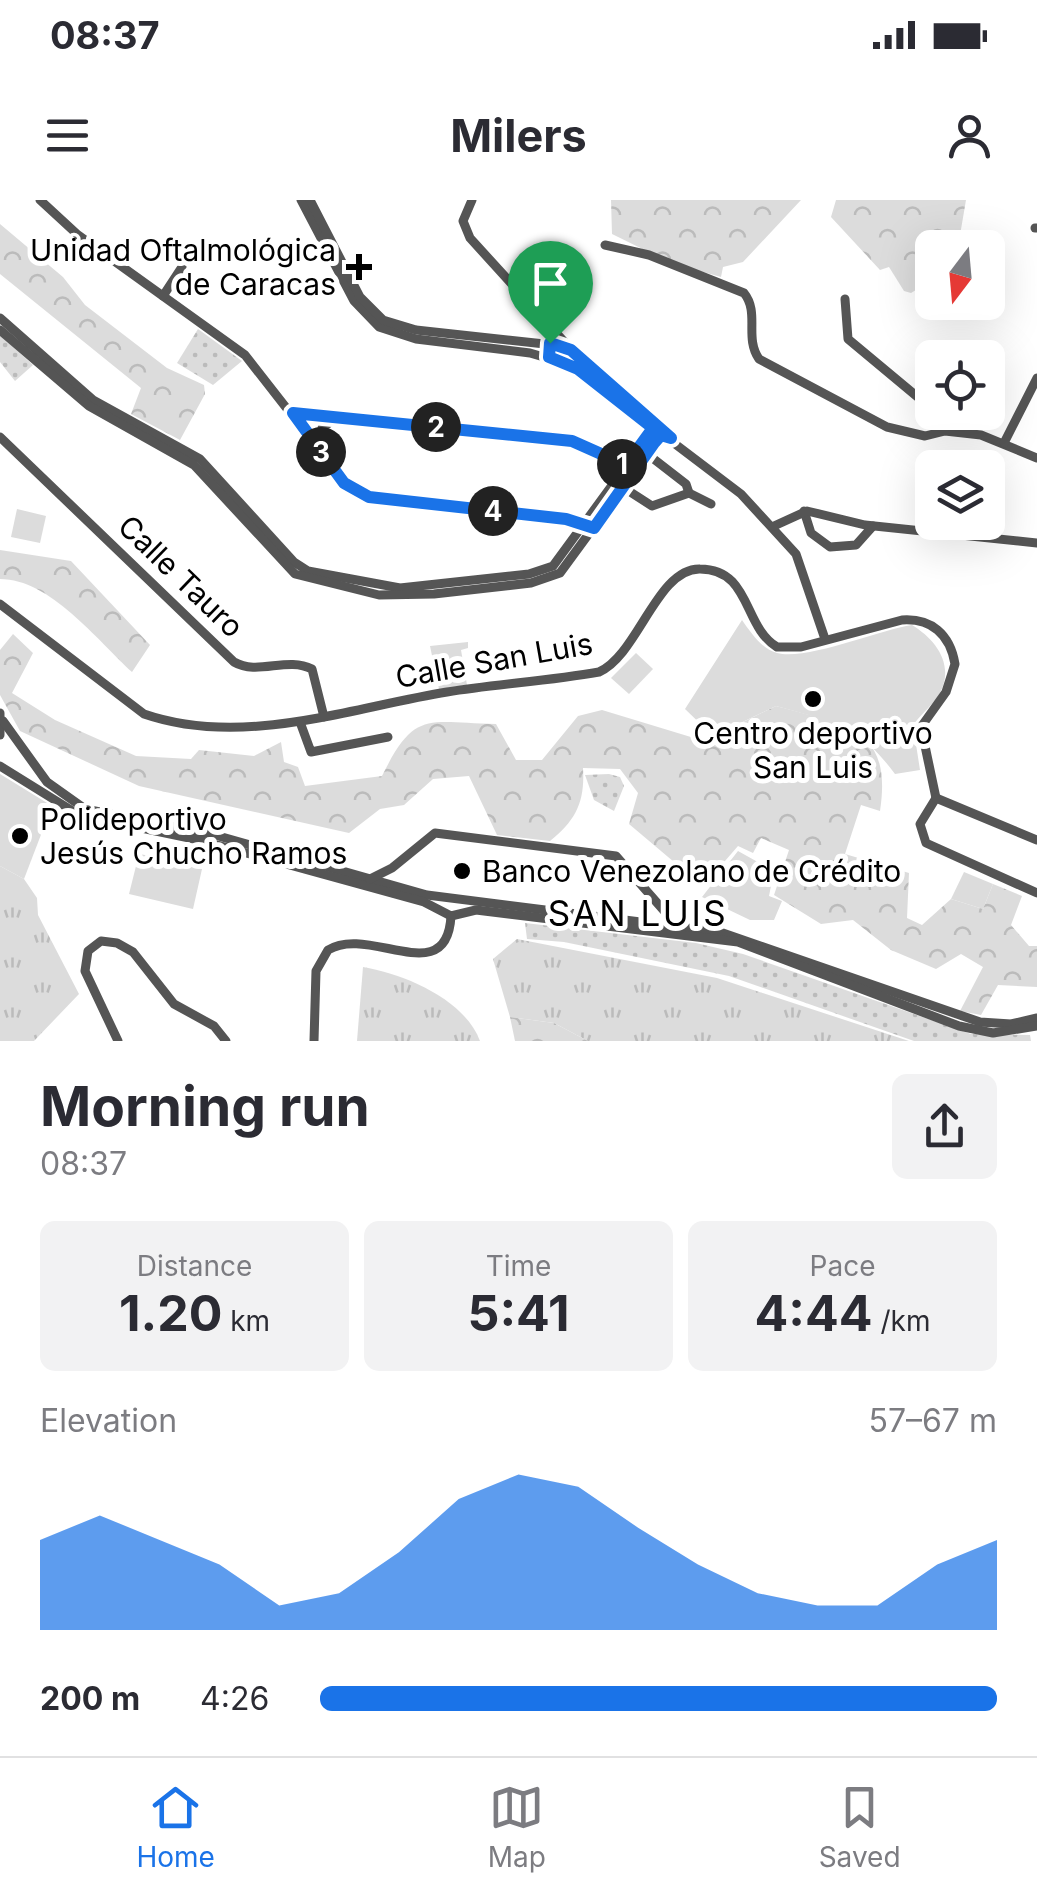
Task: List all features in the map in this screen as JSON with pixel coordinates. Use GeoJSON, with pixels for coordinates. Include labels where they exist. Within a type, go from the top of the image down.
{"type":"FeatureCollection","features":[{"type":"Feature","properties":{"kind":"street"},"geometry":{"type":"LineString","coordinates":[[40,200],[50,204],[78,235],[245,355],[344,483],[369,497],[589,526]]}},
{"type":"Feature","properties":{"kind":"street"},"geometry":{"type":"LineString","coordinates":[[301,200],[354,301],[379,327],[416,339],[549,357],[566,363],[774,526],[804,568],[824,639]]}},
{"type":"Feature","properties":{"kind":"street"},"geometry":{"type":"LineString","coordinates":[[310,200],[360,297],[382,320],[416,330],[550,343],[571,350]]}},
{"type":"Feature","properties":{"kind":"street"},"geometry":{"type":"LineString","coordinates":[[472,200],[463,221],[470,238],[571,350],[658,434]]}},
{"type":"Feature","properties":{"kind":"street"},"geometry":{"type":"LineString","coordinates":[[606,245],[649,255],[744,293],[752,312],[751,346],[767,366],[887,428],[925,436],[945,430],[1004,443],[1037,458]]}},
{"type":"Feature","properties":{"kind":"street"},"geometry":{"type":"LineString","coordinates":[[163,296],[182,267]]}},
{"type":"Feature","properties":{"kind":"street"},"geometry":{"type":"LineString","coordinates":[[844,299],[848,339],[915,395]]}},
{"type":"Feature","properties":{"kind":"street"},"geometry":{"type":"LineString","coordinates":[[0,318],[94,400],[200,458],[300,566],[379,586],[451,588]]}},
{"type":"Feature","properties":{"kind":"street"},"geometry":{"type":"LineString","coordinates":[[549,357],[550,325]]}},
{"type":"Feature","properties":{"kind":"street"},"geometry":{"type":"LineString","coordinates":[[0,330],[89,406],[194,465],[295,574],[379,595],[551,577],[577,555],[589,526],[658,434]]}},
{"type":"Feature","properties":{"kind":"street"},"geometry":{"type":"LineString","coordinates":[[566,363],[572,359],[571,350]]}},
{"type":"Feature","properties":{"kind":"street"},"geometry":{"type":"LineString","coordinates":[[1004,443],[1037,378]]}},
{"type":"Feature","properties":{"kind":"street"},"geometry":{"type":"LineString","coordinates":[[293,413],[572,441],[635,461],[686,484],[688,493]]}},
{"type":"Feature","properties":{"kind":"street"},"geometry":{"type":"LineString","coordinates":[[320,452],[322,428],[340,418]]}},
{"type":"Feature","properties":{"kind":"street","name":"Calle Tauro"},"geometry":{"type":"LineString","coordinates":[[0,436],[234,662],[246,668],[297,664],[312,669],[324,717]]}},
{"type":"Feature","properties":{"kind":"street"},"geometry":{"type":"LineString","coordinates":[[619,484],[652,506],[688,493],[711,504]]}},
{"type":"Feature","properties":{"kind":"street"},"geometry":{"type":"LineString","coordinates":[[774,526],[804,511],[874,526],[1037,544]]}},
{"type":"Feature","properties":{"kind":"street"},"geometry":{"type":"LineString","coordinates":[[804,511],[811,534],[830,547],[856,545],[874,526]]}},
{"type":"Feature","properties":{"kind":"street","name":"Calle San Luis"},"geometry":{"type":"LineString","coordinates":[[0,604],[144,714],[266,726],[442,693],[599,672],[619,657],[672,583],[694,569],[720,573],[737,585],[748,602],[756,628],[773,645],[796,649],[917,619],[946,637],[954,672],[920,732],[936,798],[920,824],[926,844],[1037,893]]}},
{"type":"Feature","properties":{"kind":"street"},"geometry":{"type":"LineString","coordinates":[[0,735],[2,717]]}},
{"type":"Feature","properties":{"kind":"street"},"geometry":{"type":"LineString","coordinates":[[2,717],[41,775],[78,806],[214,835],[454,899],[671,924],[758,949],[976,1030],[1010,1032],[1037,1026]]}},
{"type":"Feature","properties":{"kind":"street"},"geometry":{"type":"LineString","coordinates":[[300,722],[311,752],[388,737]]}},
{"type":"Feature","properties":{"kind":"street"},"geometry":{"type":"LineString","coordinates":[[0,766],[78,815],[246,852],[424,902],[453,915],[476,910],[754,940],[970,1020],[1001,1025],[1037,1018]]}},
{"type":"Feature","properties":{"kind":"street"},"geometry":{"type":"LineString","coordinates":[[936,798],[1037,840]]}},
{"type":"Feature","properties":{"kind":"street"},"geometry":{"type":"LineString","coordinates":[[370,879],[392,868],[428,836],[467,834],[616,856],[671,924]]}},
{"type":"Feature","properties":{"kind":"street"},"geometry":{"type":"LineString","coordinates":[[392,868],[398,887]]}},
{"type":"Feature","properties":{"kind":"street"},"geometry":{"type":"LineString","coordinates":[[314,1041],[316,970],[328,950],[359,940],[412,954],[430,953],[445,940],[454,899]]}},
{"type":"Feature","properties":{"kind":"street"},"geometry":{"type":"LineString","coordinates":[[644,921],[654,914],[656,902]]}},
{"type":"Feature","properties":{"kind":"street"},"geometry":{"type":"LineString","coordinates":[[660,932],[671,924]]}},
{"type":"Feature","properties":{"kind":"street"},"geometry":{"type":"LineString","coordinates":[[118,1041],[86,971],[88,951],[101,941],[117,943],[134,952],[174,1004],[214,1026],[226,1041]]}},
{"type":"Feature","properties":{"kind":"green space"},"geometry":{"type":"Polygon","coordinates":[[[611,200],[801,200],[743,262],[723,267],[721,277],[671,263],[612,234],[611,200]]]}},
{"type":"Feature","properties":{"kind":"green space"},"geometry":{"type":"Polygon","coordinates":[[[836,200],[966,200],[961,230],[915,230],[915,291],[911,293],[904,291],[889,267],[880,270],[831,217],[836,200]]]}},
{"type":"Feature","properties":{"kind":"green space"},"geometry":{"type":"Polygon","coordinates":[[[0,224],[63,277],[85,305],[167,368],[204,385],[205,394],[180,440],[131,414],[141,388],[0,274],[0,224]]]}},
{"type":"Feature","properties":{"kind":"green space"},"geometry":{"type":"Polygon","coordinates":[[[198,329],[242,361],[213,385],[177,363],[198,329]]]}},
{"type":"Feature","properties":{"kind":"green space"},"geometry":{"type":"Polygon","coordinates":[[[0,335],[33,365],[15,381],[0,362],[0,335]]]}},
{"type":"Feature","properties":{"kind":"green space"},"geometry":{"type":"Polygon","coordinates":[[[17,509],[46,516],[40,543],[11,537],[17,509]]]}},
{"type":"Feature","properties":{"kind":"green space"},"geometry":{"type":"Polygon","coordinates":[[[0,550],[71,561],[150,645],[132,672],[55,600],[19,582],[0,579],[0,550]]]}},
{"type":"Feature","properties":{"kind":"green space","name":"Centro deportivo San Luis"},"geometry":{"type":"Polygon","coordinates":[[[742,620],[766,648],[790,654],[912,625],[920,631],[940,653],[945,672],[940,693],[913,725],[920,770],[895,774],[869,744],[843,727],[776,706],[713,736],[685,709],[742,620]]]}},
{"type":"Feature","properties":{"kind":"green space"},"geometry":{"type":"Polygon","coordinates":[[[13,634],[33,653],[12,693],[55,720],[136,756],[191,759],[199,750],[254,756],[281,742],[284,762],[298,767],[305,786],[382,776],[404,739],[426,724],[438,722],[496,724],[516,760],[542,760],[578,716],[602,710],[704,741],[776,706],[823,718],[858,734],[871,745],[879,761],[880,811],[861,805],[845,854],[909,873],[907,918],[922,925],[951,899],[983,909],[993,884],[1022,896],[1011,925],[1029,946],[1037,946],[1037,987],[998,985],[981,1015],[960,1011],[983,967],[961,954],[936,969],[891,950],[853,920],[821,924],[774,895],[789,850],[761,838],[753,853],[738,846],[712,876],[674,862],[629,824],[638,793],[620,769],[583,768],[577,809],[550,841],[497,835],[469,776],[433,779],[404,805],[380,809],[349,833],[139,786],[20,731],[0,695],[0,650],[13,634]]]}},
{"type":"Feature","properties":{"kind":"green space"},"geometry":{"type":"Polygon","coordinates":[[[468,642],[468,648],[461,650],[467,685],[439,689],[430,646],[468,642]]]}},
{"type":"Feature","properties":{"kind":"green space"},"geometry":{"type":"Polygon","coordinates":[[[636,653],[653,669],[629,694],[611,678],[636,653]]]}},
{"type":"Feature","properties":{"kind":"green space","name":"Polideportivo Jesús Chucho Ramos"},"geometry":{"type":"Polygon","coordinates":[[[0,774],[52,806],[24,879],[0,866],[0,774]]]}},
{"type":"Feature","properties":{"kind":"green space"},"geometry":{"type":"Polygon","coordinates":[[[585,775],[620,777],[624,786],[614,811],[594,800],[585,775]]]}},
{"type":"Feature","properties":{"kind":"green space"},"geometry":{"type":"Polygon","coordinates":[[[153,842],[178,847],[175,860],[152,857],[180,864],[183,850],[209,855],[207,867],[183,864],[202,869],[193,909],[129,894],[139,854],[151,856],[153,842]]]}},
{"type":"Feature","properties":{"kind":"green space"},"geometry":{"type":"Polygon","coordinates":[[[738,851],[774,871],[769,896],[782,901],[774,920],[750,920],[702,897],[738,851]]]}},
{"type":"Feature","properties":{"kind":"green space"},"geometry":{"type":"Polygon","coordinates":[[[0,866],[24,879],[37,898],[38,915],[79,994],[34,1041],[0,1041],[0,866]]]}},
{"type":"Feature","properties":{"kind":"green space"},"geometry":{"type":"Polygon","coordinates":[[[964,872],[993,884],[983,909],[951,899],[964,872]]]}},
{"type":"Feature","properties":{"kind":"green space"},"geometry":{"type":"Polygon","coordinates":[[[525,923],[696,943],[743,954],[971,1034],[1030,1035],[1031,1041],[914,1041],[729,976],[564,942],[527,939],[525,923]]]}},
{"type":"Feature","properties":{"kind":"green space"},"geometry":{"type":"Polygon","coordinates":[[[517,939],[717,978],[909,1041],[588,1041],[554,1023],[510,1017],[493,959],[517,939]]]}},
{"type":"Feature","properties":{"kind":"green space"},"geometry":{"type":"Polygon","coordinates":[[[363,967],[432,991],[461,1013],[480,1041],[357,1041],[363,967]]]}},
{"type":"Feature","properties":{"kind":"green space"},"geometry":{"type":"Polygon","coordinates":[[[510,1017],[554,1023],[588,1041],[515,1041],[510,1017]]]}},
{"type":"Feature","properties":{"kind":"place","name":"Unidad Oftalmológica de Caracas"},"geometry":{"type":"Point","coordinates":[359,267]}},
{"type":"Feature","properties":{"kind":"place","name":"Centro deportivo San Luis"},"geometry":{"type":"Point","coordinates":[813,699]}},
{"type":"Feature","properties":{"kind":"place","name":"Polideportivo Jesús Chucho Ramos"},"geometry":{"type":"Point","coordinates":[20,836]}},
{"type":"Feature","properties":{"kind":"place","name":"Banco Venezolano de Crédito"},"geometry":{"type":"Point","coordinates":[462,871]}},
{"type":"Feature","properties":{"kind":"district","name":"SAN LUIS"},"geometry":{"type":"Point","coordinates":[638,913]}},
{"type":"Feature","properties":{"kind":"route"},"geometry":{"type":"LineString","coordinates":[[550,343],[571,350],[671,438],[661,435],[654,443],[594,528],[566,519],[369,497],[344,483],[293,413],[572,441],[626,465],[653,428],[578,369],[549,357],[550,343]]}}]}
